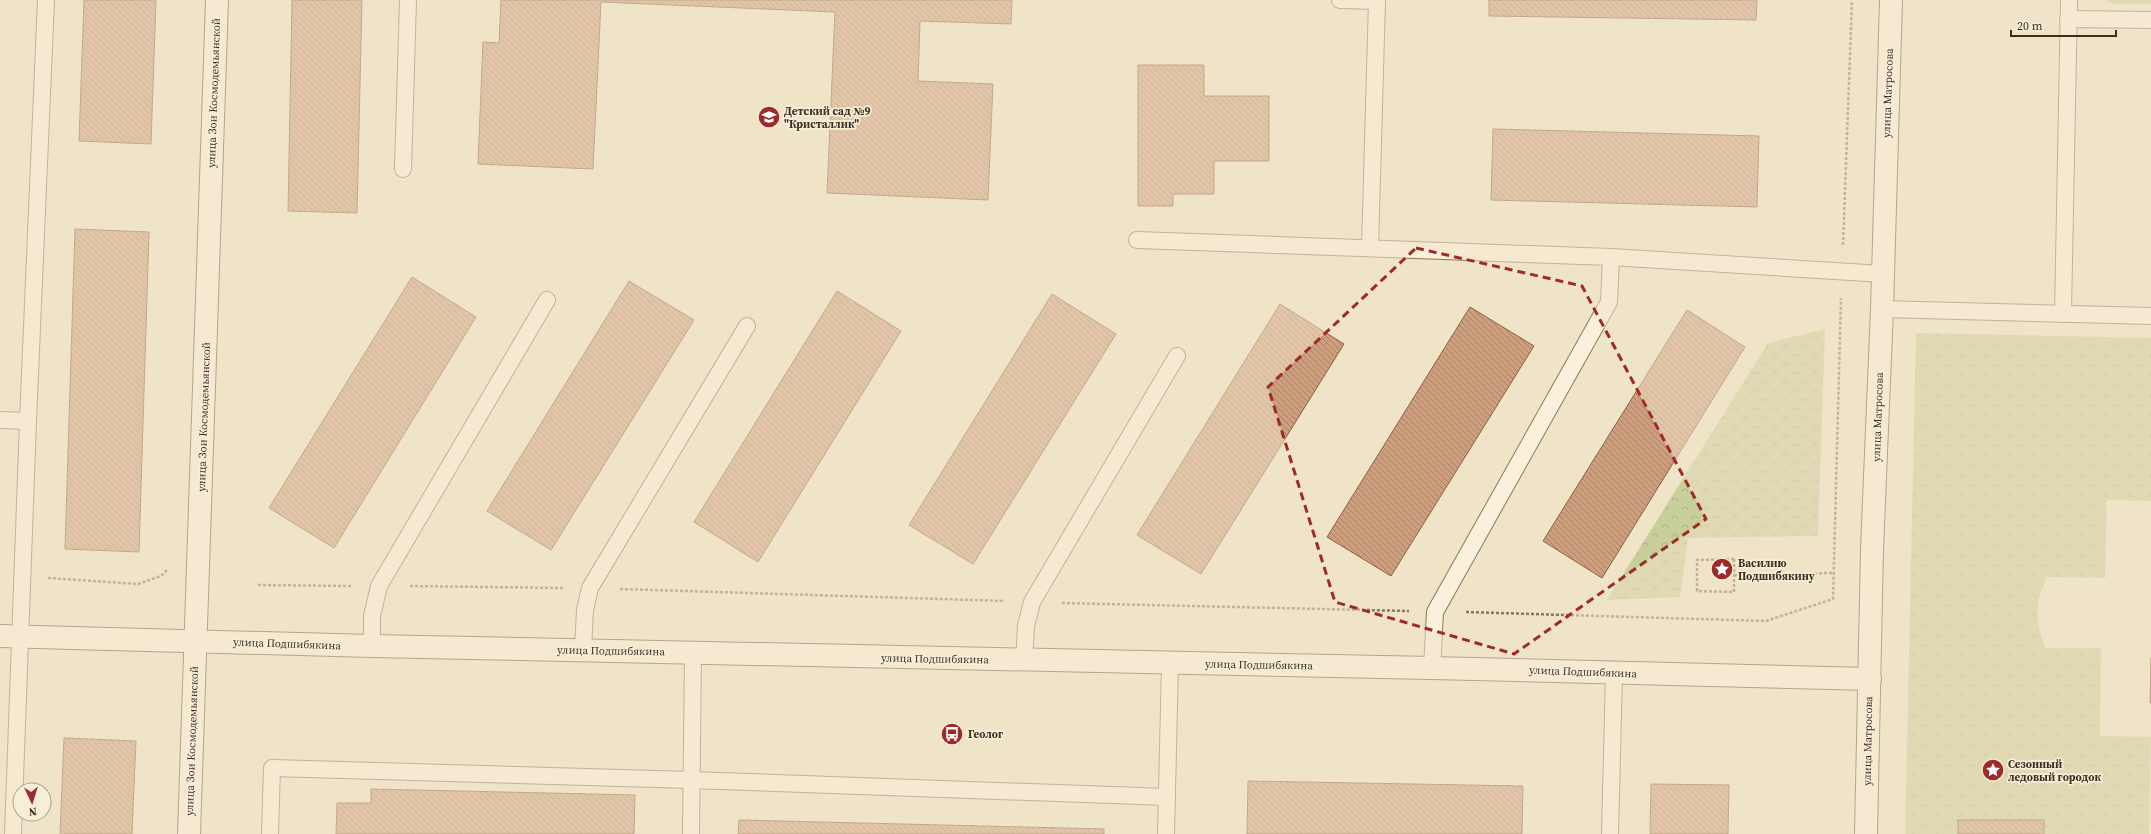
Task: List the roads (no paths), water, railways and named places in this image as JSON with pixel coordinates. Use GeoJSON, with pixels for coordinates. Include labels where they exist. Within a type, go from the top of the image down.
{"type":"FeatureCollection","features":[{"type":"Feature","properties":{"kind":"main road","name":"улица Зои Космодемьянской"},"geometry":{"type":"LineString","coordinates":[[189,834],[217,0]]}},
{"type":"Feature","properties":{"kind":"main road","name":"улица Матросова"},"geometry":{"type":"LineString","coordinates":[[1866,834],[1872,549],[1882,310],[1891,0]]}},
{"type":"Feature","properties":{"kind":"main road","name":"улица Подшибякина"},"geometry":{"type":"LineString","coordinates":[[11,636],[196,642],[693,652],[1024,661],[1432,668],[1614,674],[1870,679]]}},
{"type":"Feature","properties":{"kind":"lane"},"geometry":{"type":"LineString","coordinates":[[13,834],[11,636],[23,577],[28,421],[46,0]]}},
{"type":"Feature","properties":{"kind":"lane"},"geometry":{"type":"LineString","coordinates":[[403,169],[408,0]]}},
{"type":"Feature","properties":{"kind":"lane"},"geometry":{"type":"LineString","coordinates":[[1340,0],[1377,1],[1370,248]]}},
{"type":"Feature","properties":{"kind":"lane"},"geometry":{"type":"LineString","coordinates":[[2063,314],[2069,0]]}},
{"type":"Feature","properties":{"kind":"lane"},"geometry":{"type":"LineString","coordinates":[[2068,19],[2151,20]]}},
{"type":"Feature","properties":{"kind":"lane"},"geometry":{"type":"LineString","coordinates":[[1137,240],[1611,257],[1842,270],[1883,274]]}},
{"type":"Feature","properties":{"kind":"lane"},"geometry":{"type":"LineString","coordinates":[[1432,668],[1434,612],[1609,302],[1611,257]]}},
{"type":"Feature","properties":{"kind":"lane"},"geometry":{"type":"LineString","coordinates":[[372,646],[372,616],[378,586],[547,300]]}},
{"type":"Feature","properties":{"kind":"lane"},"geometry":{"type":"LineString","coordinates":[[1882,310],[2151,316]]}},
{"type":"Feature","properties":{"kind":"lane"},"geometry":{"type":"LineString","coordinates":[[583,650],[585,610],[590,588],[747,326]]}},
{"type":"Feature","properties":{"kind":"lane"},"geometry":{"type":"LineString","coordinates":[[1024,661],[1026,626],[1032,602],[1177,356]]}},
{"type":"Feature","properties":{"kind":"lane"},"geometry":{"type":"LineString","coordinates":[[0,420],[28,421]]}},
{"type":"Feature","properties":{"kind":"lane"},"geometry":{"type":"LineString","coordinates":[[691,834],[690,780],[693,652]]}},
{"type":"Feature","properties":{"kind":"lane"},"geometry":{"type":"LineString","coordinates":[[1166,834],[1170,663]]}},
{"type":"Feature","properties":{"kind":"lane"},"geometry":{"type":"LineString","coordinates":[[1610,834],[1614,674]]}},
{"type":"Feature","properties":{"kind":"lane"},"geometry":{"type":"LineString","coordinates":[[270,834],[272,768],[690,780],[1167,797]]}},
{"type":"Feature","properties":{"kind":"place","name":"Детский сад №9 \"Кристаллик\""},"geometry":{"type":"Point","coordinates":[769,117]}},
{"type":"Feature","properties":{"kind":"place","name":"Василию Подшибякину"},"geometry":{"type":"Point","coordinates":[1722,569]}},
{"type":"Feature","properties":{"kind":"place","name":"Геолог"},"geometry":{"type":"Point","coordinates":[952,734]}},
{"type":"Feature","properties":{"kind":"place","name":"Сезонный ледовый городок"},"geometry":{"type":"Point","coordinates":[1993,770]}}]}
